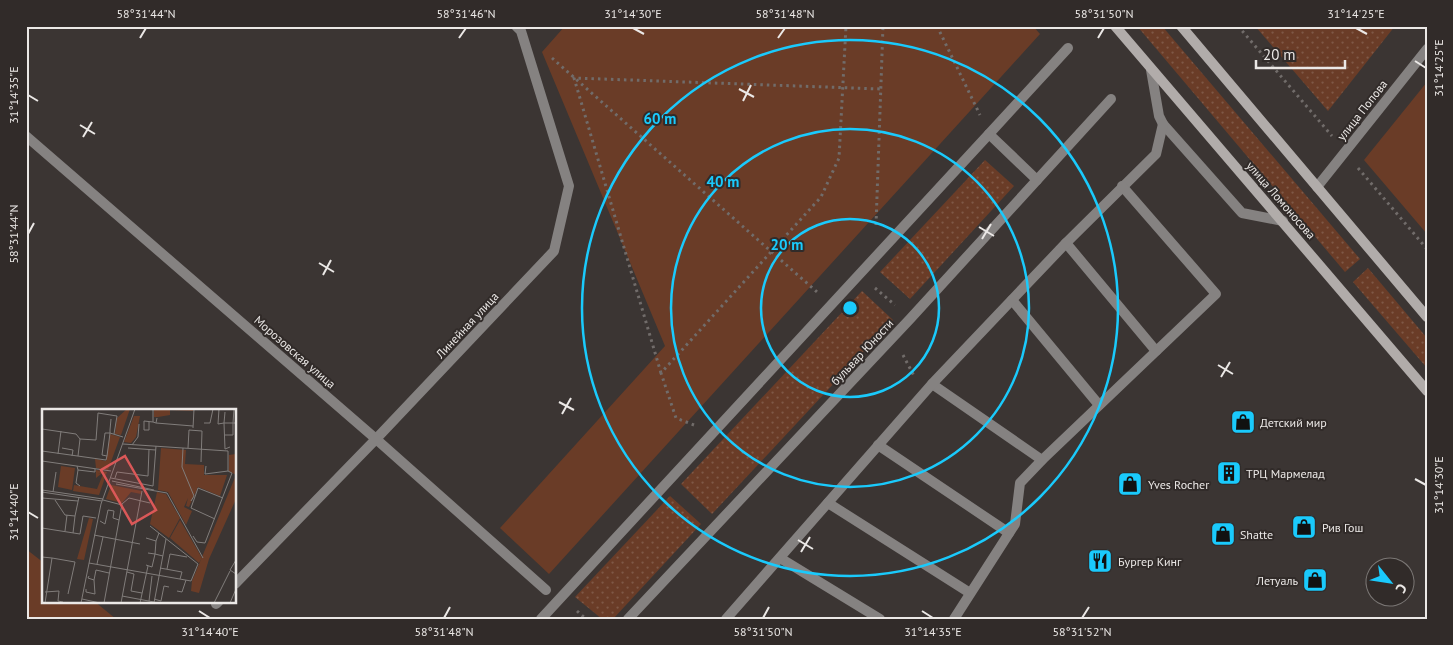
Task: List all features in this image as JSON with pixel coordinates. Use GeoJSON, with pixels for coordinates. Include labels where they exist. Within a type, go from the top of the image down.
{"type":"FeatureCollection","features":[{"type":"Feature","properties":{"kind":"main road","name":"улица Ломоносова"},"geometry":{"type":"LineString","coordinates":[[1115,26],[1427,391]]}},
{"type":"Feature","properties":{"kind":"main road"},"geometry":{"type":"LineString","coordinates":[[1181,26],[1427,318]]}},
{"type":"Feature","properties":{"kind":"street","name":"Линейная улица"},"geometry":{"type":"LineString","coordinates":[[236,583],[376,439],[554,251],[569,186],[521,31],[516,26]]}},
{"type":"Feature","properties":{"kind":"street"},"geometry":{"type":"LineString","coordinates":[[541,619],[861,275],[1068,48]]}},
{"type":"Feature","properties":{"kind":"street","name":"улица Попова"},"geometry":{"type":"LineString","coordinates":[[1317,187],[1427,49]]}},
{"type":"Feature","properties":{"kind":"street"},"geometry":{"type":"LineString","coordinates":[[1152,70],[1158,116],[1163,124],[1242,213],[1283,221]]}},
{"type":"Feature","properties":{"kind":"street","name":"бульвар Юности"},"geometry":{"type":"LineString","coordinates":[[628,619],[910,319],[1111,99]]}},
{"type":"Feature","properties":{"kind":"street"},"geometry":{"type":"LineString","coordinates":[[728,618],[932,384],[1066,243],[1156,154],[1163,124]]}},
{"type":"Feature","properties":{"kind":"street"},"geometry":{"type":"LineString","coordinates":[[989,134],[1037,180]]}},
{"type":"Feature","properties":{"kind":"street","name":"Морозовская улица"},"geometry":{"type":"LineString","coordinates":[[26,136],[376,439],[546,590]]}},
{"type":"Feature","properties":{"kind":"street"},"geometry":{"type":"LineString","coordinates":[[954,619],[1015,524],[1020,483],[1216,294],[1122,186]]}},
{"type":"Feature","properties":{"kind":"street"},"geometry":{"type":"LineString","coordinates":[[1066,243],[1156,351]]}},
{"type":"Feature","properties":{"kind":"street"},"geometry":{"type":"LineString","coordinates":[[1012,300],[1099,405]]}},
{"type":"Feature","properties":{"kind":"street"},"geometry":{"type":"LineString","coordinates":[[932,384],[1042,460]]}},
{"type":"Feature","properties":{"kind":"street"},"geometry":{"type":"LineString","coordinates":[[878,445],[1009,534]]}},
{"type":"Feature","properties":{"kind":"street"},"geometry":{"type":"LineString","coordinates":[[828,503],[970,593]]}},
{"type":"Feature","properties":{"kind":"street"},"geometry":{"type":"LineString","coordinates":[[780,558],[880,619]]}},
{"type":"Feature","properties":{"kind":"path"},"geometry":{"type":"LineString","coordinates":[[661,373],[821,197],[839,158],[846,26]]}},
{"type":"Feature","properties":{"kind":"path"},"geometry":{"type":"LineString","coordinates":[[875,259],[883,26]]}},
{"type":"Feature","properties":{"kind":"path"},"geometry":{"type":"LineString","coordinates":[[937,26],[989,134]]}},
{"type":"Feature","properties":{"kind":"path"},"geometry":{"type":"LineString","coordinates":[[548,54],[832,306]]}},
{"type":"Feature","properties":{"kind":"path"},"geometry":{"type":"LineString","coordinates":[[574,78],[881,89]]}},
{"type":"Feature","properties":{"kind":"path"},"geometry":{"type":"LineString","coordinates":[[574,78],[676,418],[714,434]]}},
{"type":"Feature","properties":{"kind":"path"},"geometry":{"type":"LineString","coordinates":[[861,275],[910,319]]}},
{"type":"Feature","properties":{"kind":"shaded area"},"geometry":{"type":"Polygon","coordinates":[[[565,26],[1033,26],[1040,34],[549,574],[500,528],[665,346],[542,52],[565,26]]]}},
{"type":"Feature","properties":{"kind":"shaded area"},"geometry":{"type":"Polygon","coordinates":[[[1137,26],[1162,26],[1360,259],[1345,272],[1137,26]]]}},
{"type":"Feature","properties":{"kind":"shaded area"},"geometry":{"type":"Polygon","coordinates":[[[1255,26],[1395,26],[1328,111],[1255,26]]]}},
{"type":"Feature","properties":{"kind":"shaded area"},"geometry":{"type":"Polygon","coordinates":[[[1427,82],[1427,234],[1364,160],[1427,82]]]}},
{"type":"Feature","properties":{"kind":"shaded area"},"geometry":{"type":"Polygon","coordinates":[[[985,160],[1014,186],[910,299],[880,272],[985,160]]]}},
{"type":"Feature","properties":{"kind":"shaded area"},"geometry":{"type":"Polygon","coordinates":[[[1368,268],[1427,338],[1427,368],[1353,282],[1368,268]]]}},
{"type":"Feature","properties":{"kind":"shaded area"},"geometry":{"type":"Polygon","coordinates":[[[862,291],[893,320],[712,514],[681,484],[862,291]]]}},
{"type":"Feature","properties":{"kind":"shaded area"},"geometry":{"type":"Polygon","coordinates":[[[670,496],[701,524],[613,619],[602,619],[575,597],[670,496]]]}},
{"type":"Feature","properties":{"kind":"shaded area"},"geometry":{"type":"Polygon","coordinates":[[[26,549],[42,561],[42,602],[95,602],[116,619],[26,619],[26,549]]]}},
{"type":"Feature","properties":{"kind":"place","name":"Детский мир"},"geometry":{"type":"Point","coordinates":[1243,422]}},
{"type":"Feature","properties":{"kind":"place","name":"ТРЦ Мармелад"},"geometry":{"type":"Point","coordinates":[1229,473]}},
{"type":"Feature","properties":{"kind":"place","name":"Yves Rocher"},"geometry":{"type":"Point","coordinates":[1130,484]}},
{"type":"Feature","properties":{"kind":"place","name":"Рив Гош"},"geometry":{"type":"Point","coordinates":[1304,527]}},
{"type":"Feature","properties":{"kind":"place","name":"Shatte"},"geometry":{"type":"Point","coordinates":[1223,534]}},
{"type":"Feature","properties":{"kind":"place","name":"Бургер Кинг"},"geometry":{"type":"Point","coordinates":[1100,561]}},
{"type":"Feature","properties":{"kind":"place","name":"Летуаль"},"geometry":{"type":"Point","coordinates":[1315,580]}}]}
